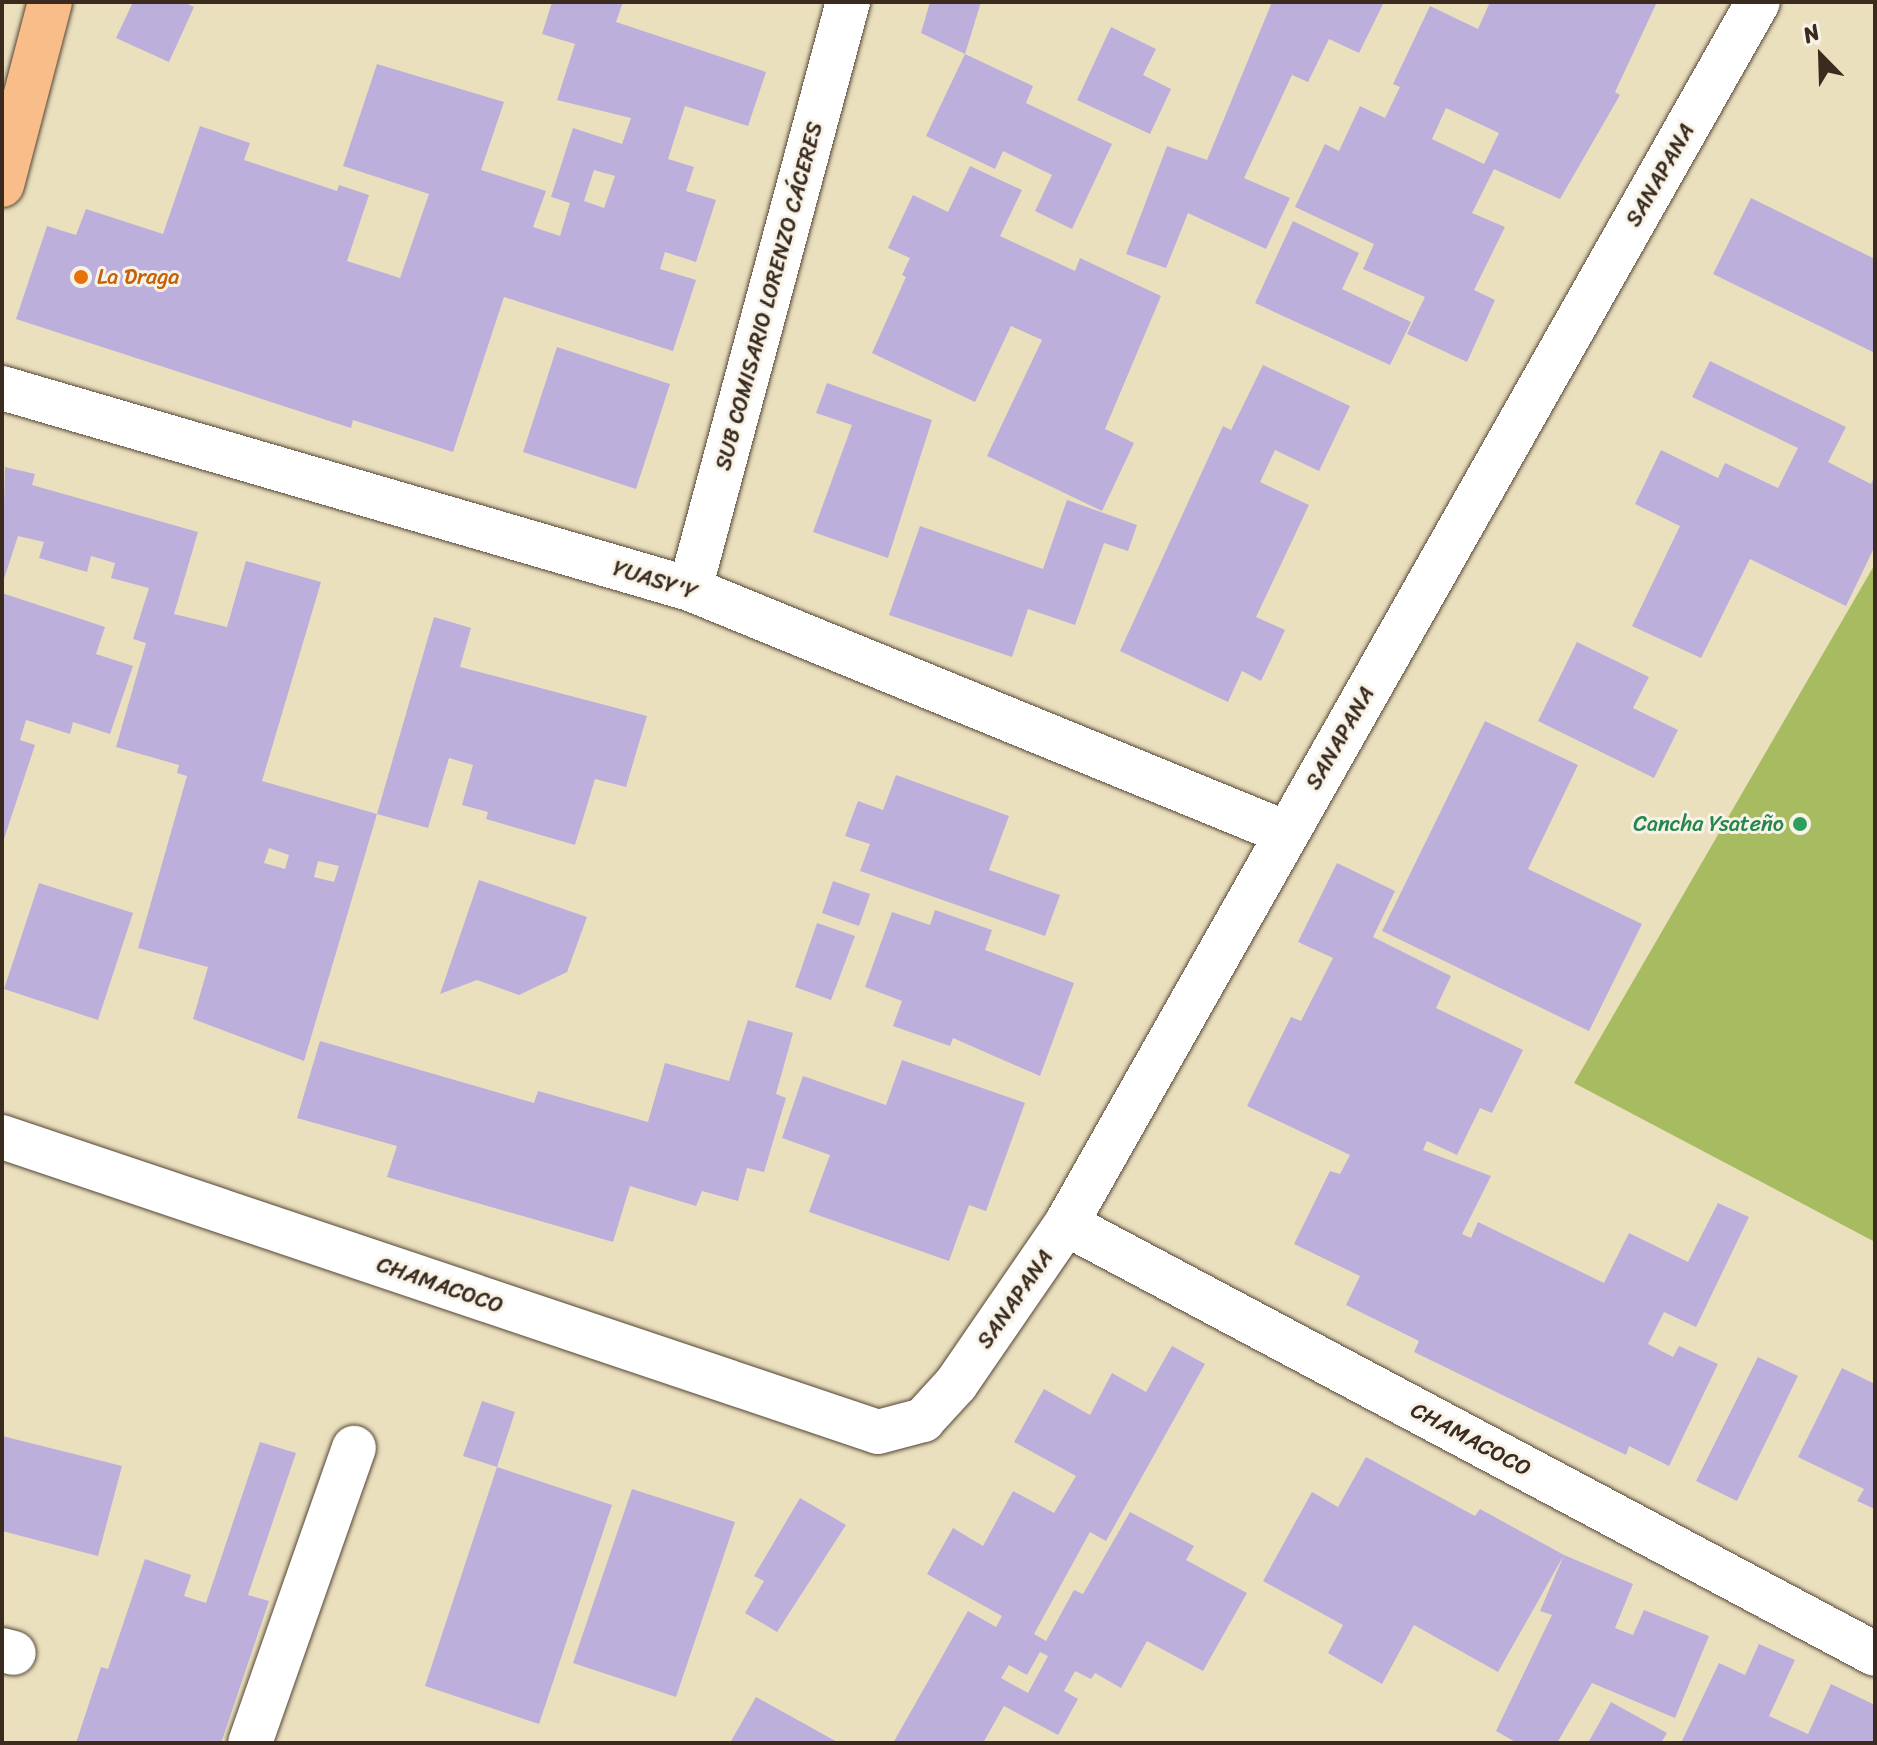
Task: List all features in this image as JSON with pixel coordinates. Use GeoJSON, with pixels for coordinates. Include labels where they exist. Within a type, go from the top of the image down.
{"type":"FeatureCollection","features":[{"type":"Feature","properties":{"kind":"main road"},"geometry":{"type":"LineString","coordinates":[[2,185],[50,2]]}},
{"type":"Feature","properties":{"kind":"street","name":"SUB COMISARIO LORENZO CÁCERES"},"geometry":{"type":"LineString","coordinates":[[690,589],[848,2]]}},
{"type":"Feature","properties":{"kind":"street","name":"SANAPANA"},"geometry":{"type":"LineString","coordinates":[[878,1432],[923,1420],[956,1384],[1066,1224],[1758,2]]}},
{"type":"Feature","properties":{"kind":"street","name":"YUASY'Y"},"geometry":{"type":"LineString","coordinates":[[2,388],[690,589],[1286,833]]}},
{"type":"Feature","properties":{"kind":"street","name":"CHAMACOCO"},"geometry":{"type":"LineString","coordinates":[[2,1137],[878,1432]]}},
{"type":"Feature","properties":{"kind":"street","name":"CHAMACOCO"},"geometry":{"type":"LineString","coordinates":[[1066,1224],[1875,1654]]}},
{"type":"Feature","properties":{"kind":"street"},"geometry":{"type":"LineString","coordinates":[[250,1743],[354,1448]]}},
{"type":"Feature","properties":{"kind":"green space","name":"Cancha Ysateño"},"geometry":{"type":"Polygon","coordinates":[[[1875,564],[1875,1242],[1574,1083],[1875,564]]]}},
{"type":"Feature","properties":{"kind":"building"},"geometry":{"type":"Polygon","coordinates":[[[133,2],[183,2],[194,7],[169,62],[116,38],[133,2]]]}},
{"type":"Feature","properties":{"kind":"building"},"geometry":{"type":"Polygon","coordinates":[[[552,2],[623,2],[616,22],[766,72],[748,126],[685,106],[668,159],[694,167],[686,191],[716,200],[696,262],[665,252],[660,269],[696,280],[673,351],[504,297],[453,452],[353,420],[351,428],[16,319],[47,226],[76,235],[86,209],[163,234],[200,126],[250,143],[244,160],[337,191],[339,185],[369,195],[347,261],[400,278],[429,194],[343,166],[377,64],[504,102],[481,170],[546,191],[533,227],[560,236],[570,203],[551,197],[573,128],[622,144],[631,118],[557,100],[575,44],[542,34],[552,2]],[[594,170],[584,201],[604,208],[615,176],[594,170]]]}},
{"type":"Feature","properties":{"kind":"building"},"geometry":{"type":"Polygon","coordinates":[[[930,2],[981,2],[965,54],[921,33],[930,2]]]}},
{"type":"Feature","properties":{"kind":"building"},"geometry":{"type":"Polygon","coordinates":[[[1272,2],[1384,2],[1359,53],[1329,39],[1308,82],[1292,75],[1244,178],[1290,198],[1266,249],[1188,213],[1166,268],[1126,254],[1167,146],[1207,160],[1272,2]]]}},
{"type":"Feature","properties":{"kind":"building"},"geometry":{"type":"Polygon","coordinates":[[[1490,2],[1657,2],[1615,92],[1620,95],[1560,199],[1494,169],[1472,213],[1505,227],[1474,290],[1495,300],[1467,362],[1407,334],[1425,297],[1363,269],[1374,244],[1295,207],[1325,144],[1339,151],[1360,106],[1385,118],[1400,87],[1393,84],[1430,6],[1478,29],[1490,2]],[[1446,108],[1432,139],[1484,164],[1499,133],[1446,108]]]}},
{"type":"Feature","properties":{"kind":"building"},"geometry":{"type":"Polygon","coordinates":[[[1111,27],[1156,49],[1143,75],[1171,89],[1150,134],[1077,100],[1111,27]]]}},
{"type":"Feature","properties":{"kind":"building"},"geometry":{"type":"Polygon","coordinates":[[[965,54],[1033,86],[1026,103],[1112,144],[1072,229],[1035,211],[1052,175],[1003,151],[995,169],[926,136],[965,54]]]}},
{"type":"Feature","properties":{"kind":"building"},"geometry":{"type":"Polygon","coordinates":[[[970,166],[1022,190],[1000,236],[1075,271],[1080,258],[1161,296],[1105,429],[1134,443],[1102,511],[987,456],[1042,340],[1011,326],[975,402],[872,353],[906,277],[902,275],[910,258],[888,248],[913,195],[948,212],[970,166]]]}},
{"type":"Feature","properties":{"kind":"building"},"geometry":{"type":"Polygon","coordinates":[[[1751,198],[1875,259],[1875,353],[1713,274],[1751,198]]]}},
{"type":"Feature","properties":{"kind":"building"},"geometry":{"type":"Polygon","coordinates":[[[1293,221],[1359,253],[1342,289],[1411,322],[1390,365],[1255,303],[1293,221]]]}},
{"type":"Feature","properties":{"kind":"building"},"geometry":{"type":"Polygon","coordinates":[[[557,347],[670,384],[636,489],[523,452],[557,347]]]}},
{"type":"Feature","properties":{"kind":"building"},"geometry":{"type":"Polygon","coordinates":[[[1710,361],[1846,427],[1828,462],[1871,484],[1875,475],[1875,546],[1846,606],[1750,559],[1701,658],[1632,626],[1680,526],[1635,504],[1661,450],[1718,478],[1725,463],[1778,488],[1798,448],[1692,397],[1710,361]]]}},
{"type":"Feature","properties":{"kind":"building"},"geometry":{"type":"Polygon","coordinates":[[[1263,365],[1350,406],[1319,471],[1275,450],[1260,482],[1309,505],[1256,617],[1285,630],[1261,681],[1242,671],[1228,702],[1120,651],[1223,426],[1231,430],[1263,365]]]}},
{"type":"Feature","properties":{"kind":"building"},"geometry":{"type":"Polygon","coordinates":[[[827,383],[932,420],[888,558],[813,532],[852,425],[816,413],[827,383]]]}},
{"type":"Feature","properties":{"kind":"building"},"geometry":{"type":"Polygon","coordinates":[[[5,467],[35,474],[32,485],[198,532],[174,614],[227,627],[246,561],[321,582],[262,781],[377,814],[304,1061],[193,1019],[208,967],[138,948],[187,776],[177,773],[179,765],[116,747],[146,643],[133,639],[149,588],[111,578],[115,563],[91,556],[87,572],[39,558],[44,542],[18,536],[2,585],[5,467]],[[269,848],[264,863],[285,869],[289,855],[269,848]],[[318,861],[314,877],[334,882],[339,866],[318,861]]]}},
{"type":"Feature","properties":{"kind":"building"},"geometry":{"type":"Polygon","coordinates":[[[1067,500],[1137,525],[1128,551],[1104,543],[1075,625],[1028,609],[1012,657],[889,615],[920,526],[1043,569],[1067,500]]]}},
{"type":"Feature","properties":{"kind":"building"},"geometry":{"type":"Polygon","coordinates":[[[2,593],[105,627],[96,654],[133,666],[110,734],[73,722],[70,734],[26,720],[20,740],[35,745],[3,842],[2,593]]]}},
{"type":"Feature","properties":{"kind":"building"},"geometry":{"type":"Polygon","coordinates":[[[434,617],[471,628],[460,667],[647,716],[626,787],[595,779],[575,845],[486,819],[488,812],[462,805],[473,765],[449,758],[428,828],[377,814],[434,617]]]}},
{"type":"Feature","properties":{"kind":"building"},"geometry":{"type":"Polygon","coordinates":[[[1577,642],[1649,677],[1633,708],[1678,730],[1654,778],[1538,721],[1577,642]]]}},
{"type":"Feature","properties":{"kind":"building"},"geometry":{"type":"Polygon","coordinates":[[[1485,721],[1578,765],[1528,869],[1642,924],[1589,1031],[1382,931],[1485,721]]]}},
{"type":"Feature","properties":{"kind":"building"},"geometry":{"type":"Polygon","coordinates":[[[896,775],[1009,816],[989,870],[1060,895],[1045,936],[860,871],[870,844],[845,836],[858,801],[883,810],[896,775]]]}},
{"type":"Feature","properties":{"kind":"building"},"geometry":{"type":"Polygon","coordinates":[[[1337,863],[1395,891],[1373,937],[1451,976],[1436,1008],[1523,1050],[1492,1113],[1480,1108],[1457,1155],[1427,1141],[1423,1150],[1491,1176],[1462,1234],[1471,1238],[1478,1222],[1604,1283],[1629,1233],[1688,1262],[1718,1203],[1749,1217],[1696,1327],[1664,1312],[1648,1344],[1673,1357],[1679,1346],[1718,1364],[1669,1466],[1629,1446],[1626,1455],[1414,1352],[1419,1341],[1346,1305],[1360,1276],[1294,1244],[1330,1171],[1340,1174],[1350,1155],[1247,1106],[1291,1017],[1301,1021],[1333,958],[1298,942],[1337,863]]]}},
{"type":"Feature","properties":{"kind":"building"},"geometry":{"type":"Polygon","coordinates":[[[479,880],[587,917],[567,972],[519,995],[477,980],[440,994],[479,880]]]}},
{"type":"Feature","properties":{"kind":"building"},"geometry":{"type":"Polygon","coordinates":[[[833,881],[870,894],[859,926],[822,913],[833,881]]]}},
{"type":"Feature","properties":{"kind":"building"},"geometry":{"type":"Polygon","coordinates":[[[39,883],[133,913],[98,1020],[4,989],[39,883]]]}},
{"type":"Feature","properties":{"kind":"building"},"geometry":{"type":"Polygon","coordinates":[[[935,910],[992,930],[985,950],[1074,983],[1040,1076],[953,1038],[950,1046],[893,1026],[902,1001],[865,987],[892,912],[930,925],[935,910]]]}},
{"type":"Feature","properties":{"kind":"building"},"geometry":{"type":"Polygon","coordinates":[[[817,923],[855,936],[831,1000],[795,987],[817,923]]]}},
{"type":"Feature","properties":{"kind":"building"},"geometry":{"type":"Polygon","coordinates":[[[748,1020],[793,1033],[776,1094],[786,1098],[764,1172],[747,1168],[738,1201],[702,1191],[696,1206],[630,1186],[613,1242],[387,1177],[397,1146],[297,1118],[320,1041],[534,1103],[538,1091],[648,1122],[665,1063],[729,1081],[748,1020]]]}},
{"type":"Feature","properties":{"kind":"building"},"geometry":{"type":"Polygon","coordinates":[[[902,1060],[1025,1103],[986,1211],[969,1205],[949,1261],[809,1212],[830,1155],[782,1138],[803,1076],[886,1105],[902,1060]]]}},
{"type":"Feature","properties":{"kind":"building"},"geometry":{"type":"Polygon","coordinates":[[[1172,1346],[1205,1364],[1106,1541],[1090,1532],[1034,1634],[1046,1641],[1074,1590],[1083,1594],[1130,1512],[1194,1546],[1186,1560],[1247,1593],[1203,1671],[1147,1641],[1121,1688],[1095,1673],[1091,1679],[1075,1671],[1064,1691],[1078,1699],[1058,1735],[1004,1706],[983,1743],[893,1743],[968,1611],[996,1627],[1002,1616],[927,1574],[953,1528],[983,1546],[1013,1491],[1054,1513],[1076,1476],[1014,1442],[1044,1389],[1090,1415],[1112,1373],[1146,1392],[1172,1346]],[[1040,1652],[1027,1675],[1009,1665],[1001,1678],[1028,1693],[1048,1656],[1040,1652]]]}},
{"type":"Feature","properties":{"kind":"building"},"geometry":{"type":"Polygon","coordinates":[[[1758,1357],[1798,1376],[1737,1501],[1696,1481],[1758,1357]]]}},
{"type":"Feature","properties":{"kind":"building"},"geometry":{"type":"Polygon","coordinates":[[[1842,1368],[1875,1384],[1875,1509],[1857,1501],[1864,1489],[1798,1457],[1842,1368]]]}},
{"type":"Feature","properties":{"kind":"building"},"geometry":{"type":"Polygon","coordinates":[[[482,1401],[515,1412],[497,1467],[463,1456],[482,1401]]]}},
{"type":"Feature","properties":{"kind":"building"},"geometry":{"type":"Polygon","coordinates":[[[2,1436],[122,1466],[98,1556],[2,1531],[2,1436]]]}},
{"type":"Feature","properties":{"kind":"building"},"geometry":{"type":"Polygon","coordinates":[[[260,1442],[296,1453],[248,1595],[269,1601],[221,1743],[76,1743],[101,1667],[108,1669],[145,1559],[191,1575],[184,1596],[206,1603],[260,1442]]]}},
{"type":"Feature","properties":{"kind":"building"},"geometry":{"type":"Polygon","coordinates":[[[1366,1457],[1475,1516],[1480,1509],[1564,1555],[1498,1672],[1414,1625],[1382,1684],[1328,1653],[1343,1625],[1263,1581],[1312,1492],[1338,1507],[1366,1457]]]}},
{"type":"Feature","properties":{"kind":"building"},"geometry":{"type":"Polygon","coordinates":[[[497,1467],[612,1505],[539,1724],[425,1686],[497,1467]]]}},
{"type":"Feature","properties":{"kind":"building"},"geometry":{"type":"Polygon","coordinates":[[[632,1489],[735,1522],[676,1697],[573,1663],[632,1489]]]}},
{"type":"Feature","properties":{"kind":"building"},"geometry":{"type":"Polygon","coordinates":[[[800,1498],[846,1525],[777,1632],[745,1613],[764,1581],[754,1576],[800,1498]]]}},
{"type":"Feature","properties":{"kind":"building"},"geometry":{"type":"Polygon","coordinates":[[[1564,1555],[1633,1584],[1615,1628],[1633,1635],[1644,1610],[1709,1636],[1675,1718],[1592,1683],[1557,1743],[1517,1743],[1496,1731],[1552,1615],[1540,1611],[1564,1555]]]}},
{"type":"Feature","properties":{"kind":"building"},"geometry":{"type":"Polygon","coordinates":[[[1759,1644],[1795,1660],[1769,1716],[1808,1734],[1831,1684],[1875,1705],[1875,1743],[1681,1743],[1719,1663],[1745,1675],[1759,1644]]]}},
{"type":"Feature","properties":{"kind":"building"},"geometry":{"type":"Polygon","coordinates":[[[756,1697],[839,1743],[730,1743],[756,1697]]]}},
{"type":"Feature","properties":{"kind":"building"},"geometry":{"type":"Polygon","coordinates":[[[1611,1702],[1667,1733],[1661,1743],[1588,1743],[1611,1702]]]}},
{"type":"Feature","properties":{"kind":"place","name":"La Draga"},"geometry":{"type":"Point","coordinates":[81,277]}},
{"type":"Feature","properties":{"kind":"place","name":"Cancha Ysateño"},"geometry":{"type":"Point","coordinates":[1800,824]}}]}
